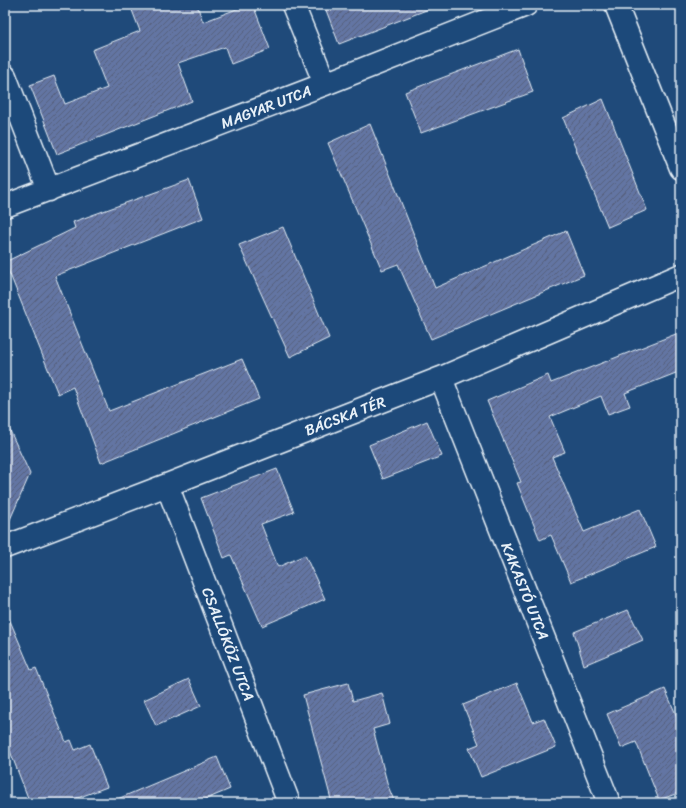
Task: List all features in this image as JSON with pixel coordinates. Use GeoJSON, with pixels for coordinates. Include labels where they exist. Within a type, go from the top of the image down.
{"type":"FeatureCollection","features":[{"type":"Feature","properties":{"kind":"street"},"geometry":{"type":"LineString","coordinates":[[293,5],[325,84]]}},
{"type":"Feature","properties":{"kind":"street","name":"MAGYAR UTCA"},"geometry":{"type":"LineString","coordinates":[[5,206],[325,84],[526,5]]}},
{"type":"Feature","properties":{"kind":"street"},"geometry":{"type":"LineString","coordinates":[[616,5],[681,168]]}},
{"type":"Feature","properties":{"kind":"street"},"geometry":{"type":"LineString","coordinates":[[5,76],[50,190]]}},
{"type":"Feature","properties":{"kind":"street","name":"BÁCSKA TÉR"},"geometry":{"type":"LineString","coordinates":[[5,547],[167,486],[441,378],[681,275]]}},
{"type":"Feature","properties":{"kind":"street","name":"KAKASTÓ UTCA"},"geometry":{"type":"LineString","coordinates":[[441,378],[609,803]]}},
{"type":"Feature","properties":{"kind":"street","name":"CSALLÓKÖZ UTCA"},"geometry":{"type":"LineString","coordinates":[[167,486],[289,803]]}},
{"type":"Feature","properties":{"kind":"building"},"geometry":{"type":"Polygon","coordinates":[[[130,5],[197,5],[203,22],[247,5],[253,5],[270,49],[231,64],[225,47],[178,63],[192,101],[57,154],[30,85],[54,76],[65,104],[107,88],[92,50],[140,31],[130,5]]]}},
{"type":"Feature","properties":{"kind":"building"},"geometry":{"type":"Polygon","coordinates":[[[324,5],[434,5],[434,7],[339,44],[324,5]]]}},
{"type":"Feature","properties":{"kind":"building"},"geometry":{"type":"Polygon","coordinates":[[[518,49],[533,92],[421,133],[405,92],[518,49]]]}},
{"type":"Feature","properties":{"kind":"building"},"geometry":{"type":"Polygon","coordinates":[[[603,99],[647,210],[608,227],[563,118],[603,99]]]}},
{"type":"Feature","properties":{"kind":"building"},"geometry":{"type":"Polygon","coordinates":[[[370,124],[435,288],[566,231],[584,275],[431,339],[398,264],[382,270],[328,143],[370,124]]]}},
{"type":"Feature","properties":{"kind":"building"},"geometry":{"type":"Polygon","coordinates":[[[189,180],[203,218],[55,276],[109,411],[242,359],[259,399],[101,463],[73,387],[58,394],[5,262],[75,228],[73,222],[189,180]]]}},
{"type":"Feature","properties":{"kind":"building"},"geometry":{"type":"Polygon","coordinates":[[[283,227],[329,338],[290,357],[239,245],[283,227]]]}},
{"type":"Feature","properties":{"kind":"building"},"geometry":{"type":"Polygon","coordinates":[[[681,332],[681,371],[625,393],[630,406],[608,414],[601,396],[550,417],[565,452],[552,457],[584,532],[640,509],[656,547],[571,582],[551,535],[540,540],[517,483],[521,482],[487,401],[548,375],[551,383],[681,332]]]}},
{"type":"Feature","properties":{"kind":"building"},"geometry":{"type":"Polygon","coordinates":[[[5,420],[30,474],[5,531],[5,420]]]}},
{"type":"Feature","properties":{"kind":"building"},"geometry":{"type":"Polygon","coordinates":[[[427,421],[442,456],[383,479],[369,445],[427,421]]]}},
{"type":"Feature","properties":{"kind":"building"},"geometry":{"type":"Polygon","coordinates":[[[277,469],[294,512],[261,524],[278,567],[305,555],[325,599],[262,626],[231,555],[224,558],[201,498],[277,469]]]}},
{"type":"Feature","properties":{"kind":"building"},"geometry":{"type":"Polygon","coordinates":[[[5,609],[31,670],[36,668],[66,742],[71,740],[75,750],[90,744],[107,787],[64,803],[30,803],[5,738],[5,609]]]}},
{"type":"Feature","properties":{"kind":"building"},"geometry":{"type":"Polygon","coordinates":[[[628,610],[643,640],[584,665],[574,632],[628,610]]]}},
{"type":"Feature","properties":{"kind":"building"},"geometry":{"type":"Polygon","coordinates":[[[189,679],[201,706],[156,726],[144,700],[189,679]]]}},
{"type":"Feature","properties":{"kind":"building"},"geometry":{"type":"Polygon","coordinates":[[[348,683],[353,701],[382,693],[390,724],[373,729],[388,786],[395,803],[332,803],[303,695],[348,683]]]}},
{"type":"Feature","properties":{"kind":"building"},"geometry":{"type":"Polygon","coordinates":[[[517,683],[533,722],[544,718],[556,747],[481,777],[469,748],[479,744],[463,705],[517,683]]]}},
{"type":"Feature","properties":{"kind":"building"},"geometry":{"type":"Polygon","coordinates":[[[665,689],[681,726],[681,792],[659,800],[636,742],[621,748],[607,714],[665,689]]]}},
{"type":"Feature","properties":{"kind":"building"},"geometry":{"type":"Polygon","coordinates":[[[217,757],[230,789],[197,803],[108,803],[217,757]]]}}]}
